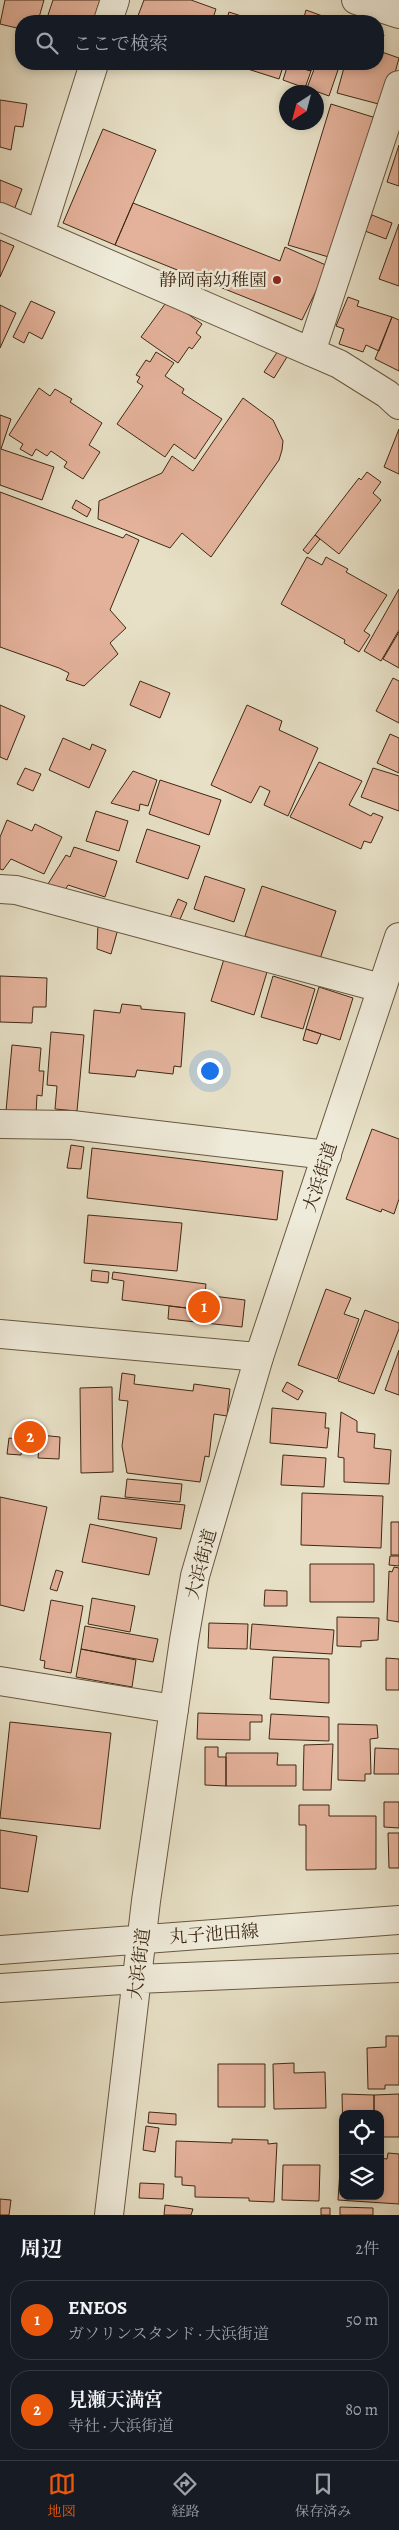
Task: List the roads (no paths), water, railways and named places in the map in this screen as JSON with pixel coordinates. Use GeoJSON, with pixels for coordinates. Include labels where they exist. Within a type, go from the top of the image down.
{"type":"FeatureCollection","features":[{"type":"Feature","properties":{"kind":"street"},"geometry":{"type":"LineString","coordinates":[[110,15],[115,0]]}},
{"type":"Feature","properties":{"kind":"street"},"geometry":{"type":"LineString","coordinates":[[356,0],[399,14]]}},
{"type":"Feature","properties":{"kind":"street"},"geometry":{"type":"LineString","coordinates":[[40,234],[92,70]]}},
{"type":"Feature","properties":{"kind":"street"},"geometry":{"type":"LineString","coordinates":[[311,352],[399,85]]}},
{"type":"Feature","properties":{"kind":"street"},"geometry":{"type":"LineString","coordinates":[[0,217],[338,364],[387,394],[399,404]]}},
{"type":"Feature","properties":{"kind":"street"},"geometry":{"type":"LineString","coordinates":[[0,889],[16,890],[381,988]]}},
{"type":"Feature","properties":{"kind":"street","name":"大浜街道"},"geometry":{"type":"LineString","coordinates":[[109,2215],[141,1940],[195,1576],[259,1357],[399,937]]}},
{"type":"Feature","properties":{"kind":"street"},"geometry":{"type":"LineString","coordinates":[[0,1124],[72,1125],[327,1155]]}},
{"type":"Feature","properties":{"kind":"street"},"geometry":{"type":"LineString","coordinates":[[0,1334],[259,1357]]}},
{"type":"Feature","properties":{"kind":"street"},"geometry":{"type":"LineString","coordinates":[[0,1681],[174,1709]]}},
{"type":"Feature","properties":{"kind":"street","name":"丸子池田線"},"geometry":{"type":"LineString","coordinates":[[0,1950],[399,1920]]}},
{"type":"Feature","properties":{"kind":"street"},"geometry":{"type":"LineString","coordinates":[[0,1988],[137,1979],[399,1968]]}},
{"type":"Feature","properties":{"kind":"place","name":"静岡南幼稚園"},"geometry":{"type":"Point","coordinates":[277,280]}},
{"type":"Feature","properties":{"kind":"place","name":"ENEOS"},"geometry":{"type":"Point","coordinates":[204,1307]}},
{"type":"Feature","properties":{"kind":"place","name":"見瀬天満宮"},"geometry":{"type":"Point","coordinates":[30,1437]}}]}
